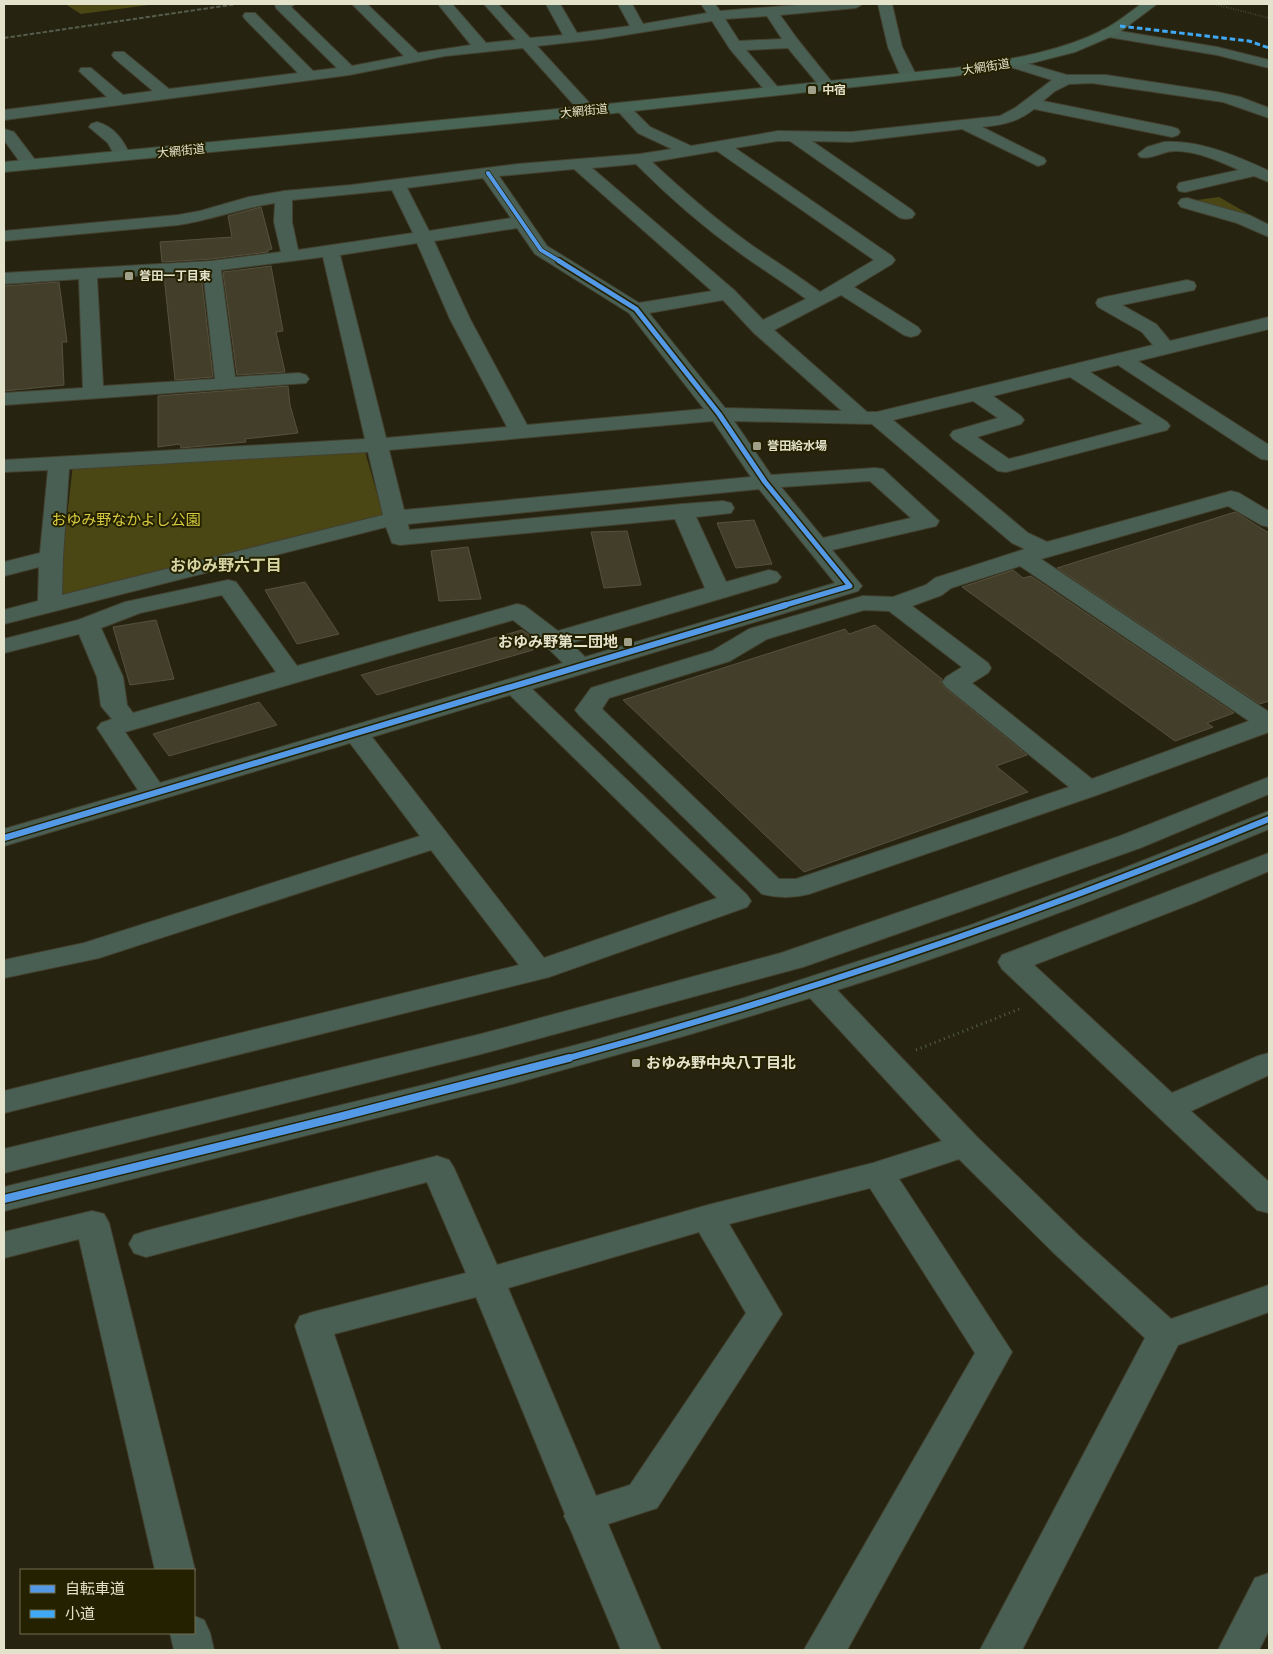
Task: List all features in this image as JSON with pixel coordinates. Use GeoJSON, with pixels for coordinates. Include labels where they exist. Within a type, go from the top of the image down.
{"type":"FeatureCollection","features":[{"type":"Feature","properties":{"kind":"main road","name":"大網街道"},"geometry":{"type":"LineString","coordinates":[[4,168],[622,108],[909,77],[1012,63],[1064,50],[1107,33],[1150,4]]}},
{"type":"Feature","properties":{"kind":"street"},"geometry":{"type":"LineString","coordinates":[[288,4],[281,5],[349,71]]}},
{"type":"Feature","properties":{"kind":"street"},"geometry":{"type":"LineString","coordinates":[[359,4],[414,58]]}},
{"type":"Feature","properties":{"kind":"street"},"geometry":{"type":"LineString","coordinates":[[445,4],[482,47]]}},
{"type":"Feature","properties":{"kind":"street"},"geometry":{"type":"LineString","coordinates":[[491,4],[588,111]]}},
{"type":"Feature","properties":{"kind":"street"},"geometry":{"type":"LineString","coordinates":[[553,4],[572,38]]}},
{"type":"Feature","properties":{"kind":"street"},"geometry":{"type":"LineString","coordinates":[[625,4],[639,29]]}},
{"type":"Feature","properties":{"kind":"street"},"geometry":{"type":"LineString","coordinates":[[4,115],[349,71],[482,47],[639,29],[712,10],[771,10],[856,4]]}},
{"type":"Feature","properties":{"kind":"street"},"geometry":{"type":"LineString","coordinates":[[885,4],[896,47],[909,77]]}},
{"type":"Feature","properties":{"kind":"street"},"geometry":{"type":"LineString","coordinates":[[712,10],[735,46],[773,91]]}},
{"type":"Feature","properties":{"kind":"street"},"geometry":{"type":"LineString","coordinates":[[771,10],[792,43],[827,86]]}},
{"type":"Feature","properties":{"kind":"street"},"geometry":{"type":"LineString","coordinates":[[250,16],[310,76]]}},
{"type":"Feature","properties":{"kind":"street"},"geometry":{"type":"LineString","coordinates":[[1107,33],[1216,51],[1269,64]]}},
{"type":"Feature","properties":{"kind":"street"},"geometry":{"type":"LineString","coordinates":[[735,46],[792,43]]}},
{"type":"Feature","properties":{"kind":"street"},"geometry":{"type":"LineString","coordinates":[[119,55],[166,95]]}},
{"type":"Feature","properties":{"kind":"street"},"geometry":{"type":"LineString","coordinates":[[1012,63],[1066,80]]}},
{"type":"Feature","properties":{"kind":"street"},"geometry":{"type":"LineString","coordinates":[[86,71],[121,101]]}},
{"type":"Feature","properties":{"kind":"street"},"geometry":{"type":"LineString","coordinates":[[4,236],[178,220],[202,216],[249,202],[284,196],[488,173],[640,159],[760,139],[851,137],[966,125],[1012,118],[1032,104],[1043,92],[1066,80],[1086,78],[1230,100],[1269,113]]}},
{"type":"Feature","properties":{"kind":"street"},"geometry":{"type":"LineString","coordinates":[[1032,104],[1172,132]]}},
{"type":"Feature","properties":{"kind":"street"},"geometry":{"type":"LineString","coordinates":[[622,108],[644,130],[689,151]]}},
{"type":"Feature","properties":{"kind":"street"},"geometry":{"type":"LineString","coordinates":[[966,125],[1038,161]]}},
{"type":"Feature","properties":{"kind":"street"},"geometry":{"type":"LineString","coordinates":[[97,127],[115,140],[123,157]]}},
{"type":"Feature","properties":{"kind":"street"},"geometry":{"type":"LineString","coordinates":[[4,134],[8,135],[31,165]]}},
{"type":"Feature","properties":{"kind":"street"},"geometry":{"type":"LineString","coordinates":[[795,137],[906,214]]}},
{"type":"Feature","properties":{"kind":"street"},"geometry":{"type":"LineString","coordinates":[[722,146],[886,260],[819,300],[761,330]]}},
{"type":"Feature","properties":{"kind":"street"},"geometry":{"type":"LineString","coordinates":[[1146,154],[1164,147],[1179,147],[1232,160],[1263,174]]}},
{"type":"Feature","properties":{"kind":"street"},"geometry":{"type":"LineString","coordinates":[[640,159],[680,198],[722,232],[819,300]]}},
{"type":"Feature","properties":{"kind":"street"},"geometry":{"type":"LineString","coordinates":[[579,165],[727,294],[761,330],[1020,538],[1034,554],[1269,723]]}},
{"type":"Feature","properties":{"kind":"street"},"geometry":{"type":"LineString","coordinates":[[4,838],[850,586],[765,482],[718,414],[636,309],[541,250],[488,173]]}},
{"type":"Feature","properties":{"kind":"street"},"geometry":{"type":"LineString","coordinates":[[1263,174],[1186,195],[1269,232]]}},
{"type":"Feature","properties":{"kind":"street"},"geometry":{"type":"LineString","coordinates":[[397,184],[423,236],[460,319],[520,431]]}},
{"type":"Feature","properties":{"kind":"street"},"geometry":{"type":"LineString","coordinates":[[284,196],[283,222],[291,256]]}},
{"type":"Feature","properties":{"kind":"street"},"geometry":{"type":"LineString","coordinates":[[1243,219],[1269,214]]}},
{"type":"Feature","properties":{"kind":"street"},"geometry":{"type":"LineString","coordinates":[[4,278],[211,266],[330,251],[521,222]]}},
{"type":"Feature","properties":{"kind":"street"},"geometry":{"type":"LineString","coordinates":[[330,251],[400,538],[722,508]]}},
{"type":"Feature","properties":{"kind":"street"},"geometry":{"type":"LineString","coordinates":[[211,266],[226,383]]}},
{"type":"Feature","properties":{"kind":"street"},"geometry":{"type":"LineString","coordinates":[[88,273],[93,392]]}},
{"type":"Feature","properties":{"kind":"street"},"geometry":{"type":"LineString","coordinates":[[1166,349],[1149,328],[1105,303],[1187,286]]}},
{"type":"Feature","properties":{"kind":"street"},"geometry":{"type":"LineString","coordinates":[[841,287],[910,330]]}},
{"type":"Feature","properties":{"kind":"street"},"geometry":{"type":"LineString","coordinates":[[636,309],[727,294]]}},
{"type":"Feature","properties":{"kind":"street"},"geometry":{"type":"LineString","coordinates":[[4,466],[376,445],[718,414],[870,418],[1269,324]]}},
{"type":"Feature","properties":{"kind":"street"},"geometry":{"type":"LineString","coordinates":[[1122,359],[1244,436],[1269,454]]}},
{"type":"Feature","properties":{"kind":"street"},"geometry":{"type":"LineString","coordinates":[[976,394],[1014,420],[960,435],[1006,466],[1160,426],[1074,371]]}},
{"type":"Feature","properties":{"kind":"street"},"geometry":{"type":"LineString","coordinates":[[4,399],[226,383],[299,380]]}},
{"type":"Feature","properties":{"kind":"street"},"geometry":{"type":"LineString","coordinates":[[1244,436],[1269,428]]}},
{"type":"Feature","properties":{"kind":"street"},"geometry":{"type":"LineString","coordinates":[[50,606],[51,557],[59,463]]}},
{"type":"Feature","properties":{"kind":"street"},"geometry":{"type":"LineString","coordinates":[[4,617],[396,518],[765,482],[875,474],[928,521],[818,546]]}},
{"type":"Feature","properties":{"kind":"street"},"geometry":{"type":"LineString","coordinates":[[1269,520],[1231,498],[1034,554],[943,583],[934,590],[895,604],[863,603],[758,634],[722,656],[600,692],[588,710],[772,888],[798,888],[1088,789],[1269,723]]}},
{"type":"Feature","properties":{"kind":"street"},"geometry":{"type":"LineString","coordinates":[[682,511],[719,592]]}},
{"type":"Feature","properties":{"kind":"street"},"geometry":{"type":"LineString","coordinates":[[4,569],[51,557]]}},
{"type":"Feature","properties":{"kind":"street"},"geometry":{"type":"LineString","coordinates":[[554,640],[769,577]]}},
{"type":"Feature","properties":{"kind":"street"},"geometry":{"type":"LineString","coordinates":[[4,646],[86,625],[133,607],[228,587],[292,677]]}},
{"type":"Feature","properties":{"kind":"street"},"geometry":{"type":"LineString","coordinates":[[895,604],[978,668],[955,682],[1088,789]]}},
{"type":"Feature","properties":{"kind":"street"},"geometry":{"type":"LineString","coordinates":[[154,794],[110,728],[517,611],[554,640],[580,666]]}},
{"type":"Feature","properties":{"kind":"street"},"geometry":{"type":"LineString","coordinates":[[86,625],[110,677],[114,706],[128,723]]}},
{"type":"Feature","properties":{"kind":"street"},"geometry":{"type":"LineString","coordinates":[[4,1102],[538,970],[738,901],[515,686]]}},
{"type":"Feature","properties":{"kind":"street"},"geometry":{"type":"LineString","coordinates":[[356,734],[538,970]]}},
{"type":"Feature","properties":{"kind":"street"},"geometry":{"type":"LineString","coordinates":[[4,1161],[482,1044],[792,960],[1130,842],[1269,785]]}},
{"type":"Feature","properties":{"kind":"street"},"geometry":{"type":"LineString","coordinates":[[4,1199],[463,1086],[680,1027],[816,986],[1081,895],[1269,819]]}},
{"type":"Feature","properties":{"kind":"street"},"geometry":{"type":"LineString","coordinates":[[4,970],[89,951],[438,839]]}},
{"type":"Feature","properties":{"kind":"street"},"geometry":{"type":"LineString","coordinates":[[1269,860],[1186,896],[1013,962],[1269,1201]]}},
{"type":"Feature","properties":{"kind":"street"},"geometry":{"type":"LineString","coordinates":[[816,986],[965,1145],[1067,1245],[1165,1335]]}},
{"type":"Feature","properties":{"kind":"street"},"geometry":{"type":"LineString","coordinates":[[1168,1108],[1269,1063]]}},
{"type":"Feature","properties":{"kind":"street"},"geometry":{"type":"LineString","coordinates":[[420,1650],[313,1326],[487,1281],[708,1217],[878,1174],[965,1145]]}},
{"type":"Feature","properties":{"kind":"street"},"geometry":{"type":"LineString","coordinates":[[146,1244],[437,1168],[487,1281],[641,1650]]}},
{"type":"Feature","properties":{"kind":"street"},"geometry":{"type":"LineString","coordinates":[[825,1650],[994,1352],[878,1174]]}},
{"type":"Feature","properties":{"kind":"street"},"geometry":{"type":"LineString","coordinates":[[584,1516],[643,1497],[764,1314],[708,1217]]}},
{"type":"Feature","properties":{"kind":"street"},"geometry":{"type":"LineString","coordinates":[[4,1245],[92,1223],[175,1569]]}},
{"type":"Feature","properties":{"kind":"street"},"geometry":{"type":"LineString","coordinates":[[1001,1650],[1165,1335],[1269,1298]]}},
{"type":"Feature","properties":{"kind":"street"},"geometry":{"type":"LineString","coordinates":[[1238,1650],[1269,1590]]}},
{"type":"Feature","properties":{"kind":"street"},"geometry":{"type":"LineString","coordinates":[[190,1634],[194,1650]]}},
{"type":"Feature","properties":{"kind":"path"},"geometry":{"type":"LineString","coordinates":[[1214,4],[1269,18]]}},
{"type":"Feature","properties":{"kind":"path"},"geometry":{"type":"LineString","coordinates":[[887,1062],[1050,997]]}},
{"type":"Feature","properties":{"kind":"green space"},"geometry":{"type":"Polygon","coordinates":[[[65,4],[156,4],[81,14],[65,4]]]}},
{"type":"Feature","properties":{"kind":"green space"},"geometry":{"type":"Polygon","coordinates":[[[1219,197],[1252,216],[1244,218],[1190,201],[1219,197]]]}},
{"type":"Feature","properties":{"kind":"green space","name":"おゆみ野なかよし公園"},"geometry":{"type":"Polygon","coordinates":[[[364,448],[384,518],[58,597],[73,464],[364,448]]]}},
{"type":"Feature","properties":{"kind":"building"},"geometry":{"type":"Polygon","coordinates":[[[261,207],[272,249],[268,250],[268,252],[211,259],[162,262],[160,242],[232,237],[228,216],[261,207]]]}},
{"type":"Feature","properties":{"kind":"building"},"geometry":{"type":"Polygon","coordinates":[[[271,266],[283,331],[276,332],[285,372],[237,375],[223,272],[271,266]]]}},
{"type":"Feature","properties":{"kind":"building"},"geometry":{"type":"Polygon","coordinates":[[[201,274],[213,377],[175,380],[164,276],[201,274]]]}},
{"type":"Feature","properties":{"kind":"building"},"geometry":{"type":"Polygon","coordinates":[[[59,282],[67,342],[62,342],[64,385],[4,391],[4,286],[59,282]]]}},
{"type":"Feature","properties":{"kind":"building"},"geometry":{"type":"Polygon","coordinates":[[[288,386],[290,405],[298,433],[245,439],[246,442],[181,448],[180,444],[158,447],[158,396],[288,386]]]}},
{"type":"Feature","properties":{"kind":"building"},"geometry":{"type":"Polygon","coordinates":[[[1235,512],[1269,533],[1269,701],[1260,704],[1057,568],[1235,512]]]}},
{"type":"Feature","properties":{"kind":"building"},"geometry":{"type":"Polygon","coordinates":[[[754,520],[772,564],[736,568],[717,523],[754,520]]]}},
{"type":"Feature","properties":{"kind":"building"},"geometry":{"type":"Polygon","coordinates":[[[627,531],[641,585],[604,588],[591,532],[627,531]]]}},
{"type":"Feature","properties":{"kind":"building"},"geometry":{"type":"Polygon","coordinates":[[[468,547],[481,599],[439,601],[431,551],[468,547]]]}},
{"type":"Feature","properties":{"kind":"building"},"geometry":{"type":"Polygon","coordinates":[[[1013,570],[1023,578],[1031,576],[1234,713],[1207,723],[1213,727],[1175,741],[962,587],[1013,570]]]}},
{"type":"Feature","properties":{"kind":"building"},"geometry":{"type":"Polygon","coordinates":[[[305,582],[339,634],[297,644],[265,590],[305,582]]]}},
{"type":"Feature","properties":{"kind":"building"},"geometry":{"type":"Polygon","coordinates":[[[156,620],[174,679],[130,685],[113,627],[156,620]]]}},
{"type":"Feature","properties":{"kind":"building"},"geometry":{"type":"Polygon","coordinates":[[[875,625],[942,679],[940,682],[945,688],[1027,755],[996,766],[1028,792],[804,872],[623,700],[845,629],[849,634],[875,625]]]}},
{"type":"Feature","properties":{"kind":"building"},"geometry":{"type":"Polygon","coordinates":[[[522,630],[529,635],[533,650],[377,695],[361,675],[522,630]]]}},
{"type":"Feature","properties":{"kind":"building"},"geometry":{"type":"Polygon","coordinates":[[[259,702],[277,725],[169,756],[153,734],[259,702]]]}},
{"type":"Feature","properties":{"kind":"railway"},"geometry":{"type":"LineString","coordinates":[[4,38],[237,4]]}},
{"type":"Feature","properties":{"kind":"marked path"},"geometry":{"type":"LineString","coordinates":[[1120,26],[1249,41],[1269,48]]}},
{"type":"Feature","properties":{"kind":"cycle path"},"geometry":{"type":"LineString","coordinates":[[4,838],[850,586],[765,482],[719,414],[636,309],[541,250],[488,173]]}},
{"type":"Feature","properties":{"kind":"cycle path"},"geometry":{"type":"LineString","coordinates":[[4,1199],[428,1095],[596,1051],[755,1005],[978,932],[1125,878],[1269,819]]}},
{"type":"Feature","properties":{"kind":"place","name":"中宿"},"geometry":{"type":"Point","coordinates":[812,90]}},
{"type":"Feature","properties":{"kind":"place","name":"誉田一丁目東"},"geometry":{"type":"Point","coordinates":[129,276]}},
{"type":"Feature","properties":{"kind":"place","name":"誉田給水場"},"geometry":{"type":"Point","coordinates":[757,446]}},
{"type":"Feature","properties":{"kind":"place","name":"おゆみ野第二団地"},"geometry":{"type":"Point","coordinates":[628,642]}},
{"type":"Feature","properties":{"kind":"place","name":"おゆみ野中央八丁目北"},"geometry":{"type":"Point","coordinates":[636,1063]}},
{"type":"Feature","properties":{"kind":"district","name":"おゆみ野六丁目"},"geometry":{"type":"Point","coordinates":[226,565]}}]}
